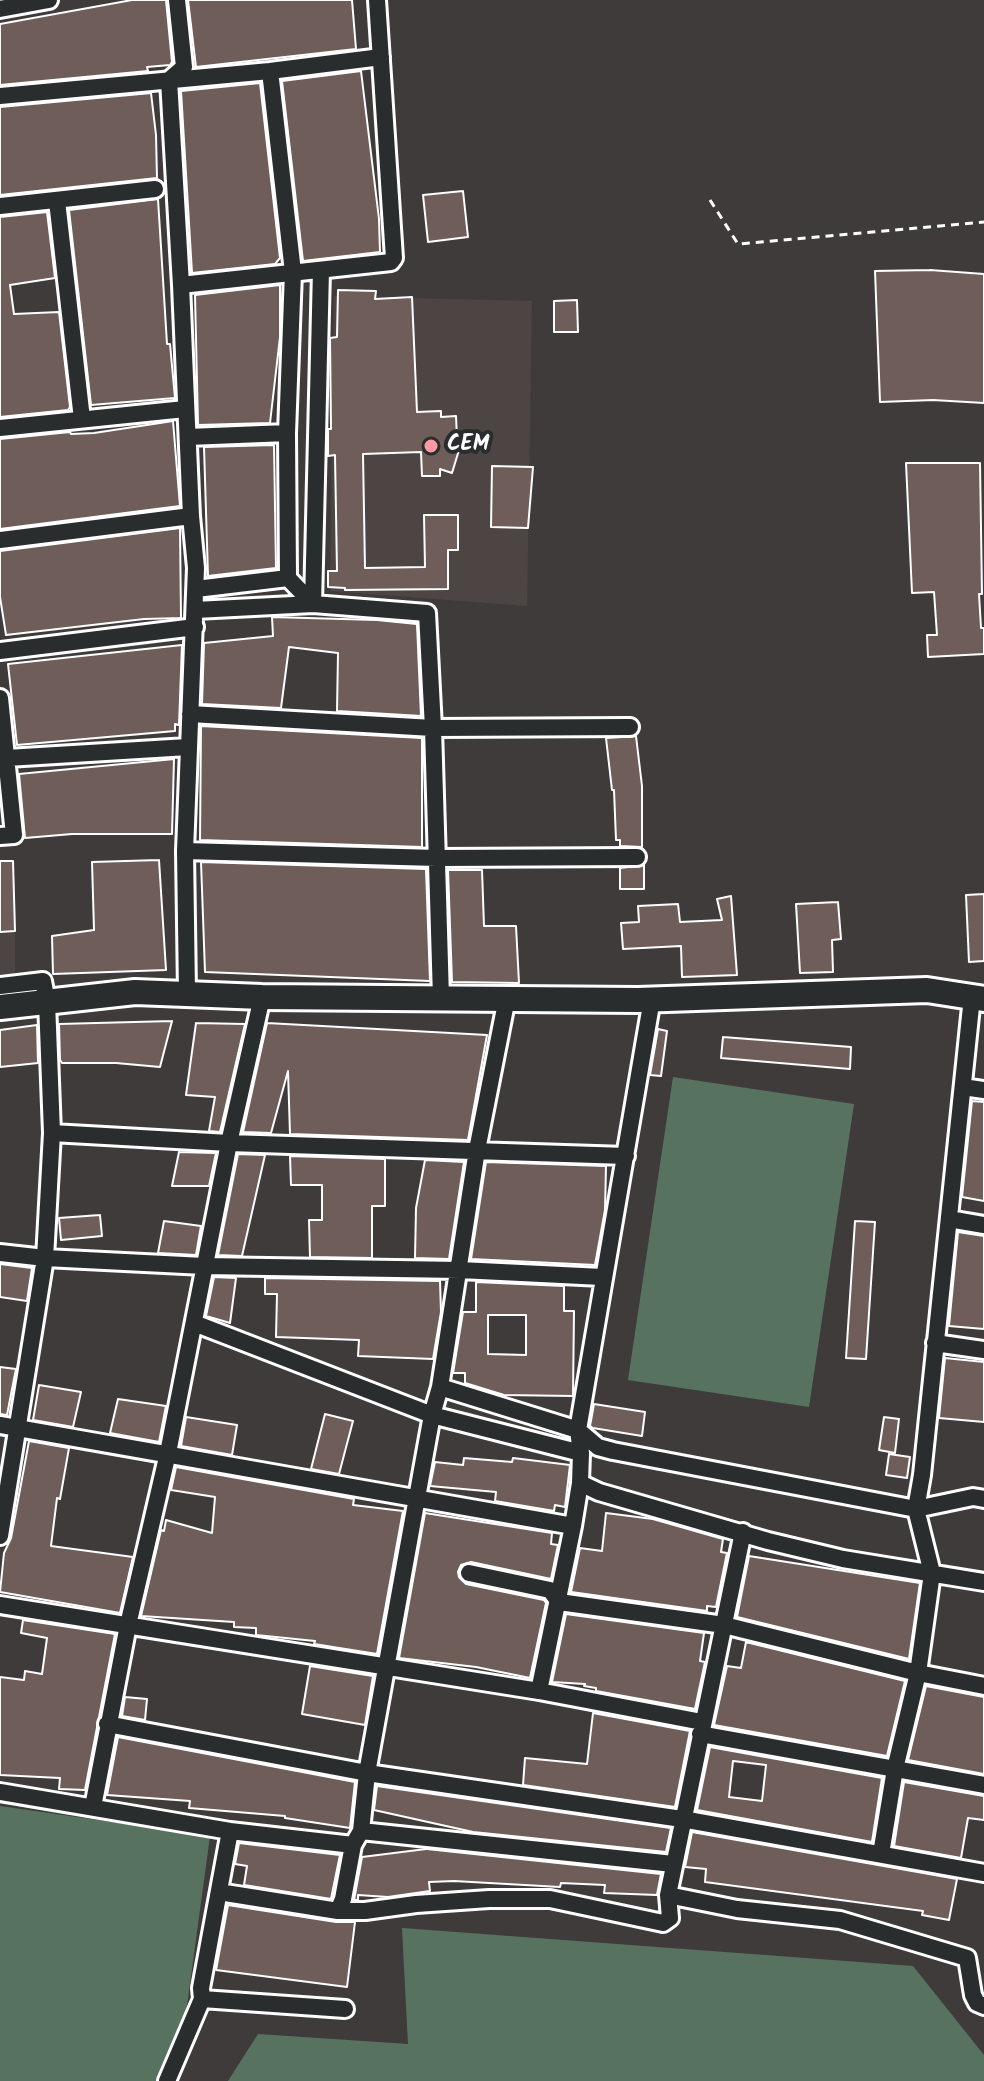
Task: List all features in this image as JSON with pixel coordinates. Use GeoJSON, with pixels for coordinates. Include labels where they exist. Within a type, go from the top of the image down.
{"type":"FeatureCollection","features":[{"type":"Feature","properties":{"kind":"main road"},"geometry":{"type":"LineString","coordinates":[[0,1007],[135,992],[262,997],[652,999],[927,990],[978,998]]}},
{"type":"Feature","properties":{"kind":"street"},"geometry":{"type":"LineString","coordinates":[[0,9],[49,0]]}},
{"type":"Feature","properties":{"kind":"street"},"geometry":{"type":"LineString","coordinates":[[169,80],[184,67],[177,0]]}},
{"type":"Feature","properties":{"kind":"street"},"geometry":{"type":"LineString","coordinates":[[181,285],[391,262],[394,258],[377,0]]}},
{"type":"Feature","properties":{"kind":"street"},"geometry":{"type":"LineString","coordinates":[[0,96],[270,71],[381,57]]}},
{"type":"Feature","properties":{"kind":"street"},"geometry":{"type":"LineString","coordinates":[[270,71],[293,272],[287,433],[288,578],[313,604]]}},
{"type":"Feature","properties":{"kind":"street"},"geometry":{"type":"LineString","coordinates":[[169,80],[196,589],[185,851],[187,993]]}},
{"type":"Feature","properties":{"kind":"street"},"geometry":{"type":"LineString","coordinates":[[0,206],[155,189]]}},
{"type":"Feature","properties":{"kind":"street"},"geometry":{"type":"LineString","coordinates":[[57,201],[82,419]]}},
{"type":"Feature","properties":{"kind":"street"},"geometry":{"type":"LineString","coordinates":[[313,604],[321,270]]}},
{"type":"Feature","properties":{"kind":"street"},"geometry":{"type":"LineString","coordinates":[[0,428],[185,409]]}},
{"type":"Feature","properties":{"kind":"street"},"geometry":{"type":"LineString","coordinates":[[188,437],[287,433]]}},
{"type":"Feature","properties":{"kind":"street"},"geometry":{"type":"LineString","coordinates":[[0,540],[191,516]]}},
{"type":"Feature","properties":{"kind":"street"},"geometry":{"type":"LineString","coordinates":[[196,589],[288,578]]}},
{"type":"Feature","properties":{"kind":"street"},"geometry":{"type":"LineString","coordinates":[[0,651],[195,619],[313,604],[427,613],[441,998]]}},
{"type":"Feature","properties":{"kind":"street"},"geometry":{"type":"LineString","coordinates":[[0,698],[14,835],[0,836]]}},
{"type":"Feature","properties":{"kind":"street"},"geometry":{"type":"LineString","coordinates":[[190,714],[362,726],[630,727]]}},
{"type":"Feature","properties":{"kind":"street"},"geometry":{"type":"LineString","coordinates":[[7,758],[188,747]]}},
{"type":"Feature","properties":{"kind":"street"},"geometry":{"type":"LineString","coordinates":[[185,851],[437,858],[637,857]]}},
{"type":"Feature","properties":{"kind":"street"},"geometry":{"type":"LineString","coordinates":[[0,986],[43,981],[47,1002],[52,1133],[45,1258],[8,1426],[0,1536]]}},
{"type":"Feature","properties":{"kind":"street"},"geometry":{"type":"LineString","coordinates":[[93,1807],[107,1724],[168,1453],[229,1143],[262,997]]}},
{"type":"Feature","properties":{"kind":"street"},"geometry":{"type":"LineString","coordinates":[[338,1911],[357,1838],[432,1415],[440,1387],[477,1150],[507,998]]}},
{"type":"Feature","properties":{"kind":"street"},"geometry":{"type":"LineString","coordinates":[[881,1854],[895,1769],[918,1673],[932,1573],[916,1509],[963,1087],[978,998]]}},
{"type":"Feature","properties":{"kind":"street"},"geometry":{"type":"LineString","coordinates":[[539,1691],[573,1526],[580,1483],[578,1430],[652,999]]}},
{"type":"Feature","properties":{"kind":"street"},"geometry":{"type":"LineString","coordinates":[[963,1087],[984,1090]]}},
{"type":"Feature","properties":{"kind":"street"},"geometry":{"type":"LineString","coordinates":[[52,1133],[229,1143],[626,1156]]}},
{"type":"Feature","properties":{"kind":"street"},"geometry":{"type":"LineString","coordinates":[[949,1219],[984,1225]]}},
{"type":"Feature","properties":{"kind":"street"},"geometry":{"type":"LineString","coordinates":[[0,1253],[204,1266],[460,1270],[602,1277]]}},
{"type":"Feature","properties":{"kind":"street"},"geometry":{"type":"LineString","coordinates":[[194,1323],[432,1415],[581,1453]]}},
{"type":"Feature","properties":{"kind":"street"},"geometry":{"type":"LineString","coordinates":[[935,1343],[984,1350]]}},
{"type":"Feature","properties":{"kind":"street"},"geometry":{"type":"LineString","coordinates":[[440,1387],[578,1430],[598,1447],[613,1451],[916,1509],[973,1497],[984,1499]]}},
{"type":"Feature","properties":{"kind":"street"},"geometry":{"type":"LineString","coordinates":[[8,1426],[573,1526]]}},
{"type":"Feature","properties":{"kind":"street"},"geometry":{"type":"LineString","coordinates":[[580,1483],[599,1492],[768,1541],[843,1559],[984,1582]]}},
{"type":"Feature","properties":{"kind":"street"},"geometry":{"type":"LineString","coordinates":[[219,1892],[338,1911],[489,1899],[550,1899],[663,1923],[670,1918],[668,1895],[673,1864],[743,1532]]}},
{"type":"Feature","properties":{"kind":"street"},"geometry":{"type":"LineString","coordinates":[[469,1573],[550,1590],[559,1602],[724,1625],[918,1673],[984,1686]]}},
{"type":"Feature","properties":{"kind":"street"},"geometry":{"type":"LineString","coordinates":[[0,1605],[539,1691],[895,1769],[984,1785]]}},
{"type":"Feature","properties":{"kind":"street"},"geometry":{"type":"LineString","coordinates":[[107,1724],[367,1773],[682,1819],[984,1873]]}},
{"type":"Feature","properties":{"kind":"street"},"geometry":{"type":"LineString","coordinates":[[0,1792],[230,1831],[357,1838],[673,1864]]}},
{"type":"Feature","properties":{"kind":"street"},"geometry":{"type":"LineString","coordinates":[[167,2081],[202,1999],[201,1988],[230,1831]]}},
{"type":"Feature","properties":{"kind":"street"},"geometry":{"type":"LineString","coordinates":[[668,1895],[737,1909],[840,1920],[967,1958],[973,1995],[977,2003],[984,2006]]}},
{"type":"Feature","properties":{"kind":"street"},"geometry":{"type":"LineString","coordinates":[[202,1999],[345,2009]]}},
{"type":"Feature","properties":{"kind":"path"},"geometry":{"type":"LineString","coordinates":[[710,200],[738,244],[984,222]]}},
{"type":"Feature","properties":{"kind":"shaded area","name":"CEM"},"geometry":{"type":"Polygon","coordinates":[[[334,296],[532,301],[527,606],[330,591],[334,296]]]}},
{"type":"Feature","properties":{"kind":"shaded area"},"geometry":{"type":"Polygon","coordinates":[[[15,931],[15,973],[0,976],[0,932],[15,931]]]}},
{"type":"Feature","properties":{"kind":"green space"},"geometry":{"type":"Polygon","coordinates":[[[673,1077],[854,1104],[809,1407],[628,1380],[673,1077]]]}},
{"type":"Feature","properties":{"kind":"green space"},"geometry":{"type":"Polygon","coordinates":[[[0,1806],[210,1836],[186,2013],[160,2081],[0,2081],[0,1806]]]}},
{"type":"Feature","properties":{"kind":"green space"},"geometry":{"type":"Polygon","coordinates":[[[402,1928],[913,1966],[984,2055],[984,2081],[228,2081],[258,2034],[408,2044],[402,1928]]]}},
{"type":"Feature","properties":{"kind":"building"},"geometry":{"type":"Polygon","coordinates":[[[132,0],[166,0],[170,65],[147,67],[148,71],[0,85],[0,24],[132,0]]]}},
{"type":"Feature","properties":{"kind":"building"},"geometry":{"type":"Polygon","coordinates":[[[188,0],[352,0],[356,49],[196,67],[188,0]]]}},
{"type":"Feature","properties":{"kind":"building"},"geometry":{"type":"Polygon","coordinates":[[[361,71],[379,219],[380,252],[303,261],[282,81],[361,71]]]}},
{"type":"Feature","properties":{"kind":"building"},"geometry":{"type":"Polygon","coordinates":[[[260,83],[280,258],[275,264],[192,273],[181,91],[260,83]]]}},
{"type":"Feature","properties":{"kind":"building"},"geometry":{"type":"Polygon","coordinates":[[[151,93],[157,178],[0,195],[0,107],[151,93]]]}},
{"type":"Feature","properties":{"kind":"building"},"geometry":{"type":"Polygon","coordinates":[[[463,191],[468,237],[428,242],[423,195],[463,191]]]}},
{"type":"Feature","properties":{"kind":"building"},"geometry":{"type":"Polygon","coordinates":[[[158,199],[167,344],[170,344],[175,398],[91,405],[69,210],[158,199]]]}},
{"type":"Feature","properties":{"kind":"building"},"geometry":{"type":"Polygon","coordinates":[[[47,212],[55,278],[10,285],[14,314],[59,312],[70,407],[68,410],[0,417],[0,217],[47,212]]]}},
{"type":"Feature","properties":{"kind":"building"},"geometry":{"type":"Polygon","coordinates":[[[930,270],[984,274],[984,403],[933,400],[880,402],[875,271],[930,270]]]}},
{"type":"Feature","properties":{"kind":"building"},"geometry":{"type":"Polygon","coordinates":[[[280,285],[280,337],[270,423],[198,425],[195,295],[280,285]]]}},
{"type":"Feature","properties":{"kind":"building"},"geometry":{"type":"Polygon","coordinates":[[[338,290],[376,291],[375,299],[412,297],[417,412],[441,411],[441,417],[456,416],[457,438],[462,440],[452,473],[440,469],[440,476],[422,476],[421,452],[363,454],[365,568],[425,567],[424,515],[458,515],[458,550],[448,550],[448,589],[345,590],[328,587],[328,571],[337,571],[335,455],[328,456],[328,429],[331,429],[330,338],[337,337],[338,290]]]}},
{"type":"Feature","properties":{"kind":"building"},"geometry":{"type":"Polygon","coordinates":[[[577,300],[578,332],[554,332],[554,301],[577,300]]]}},
{"type":"Feature","properties":{"kind":"building"},"geometry":{"type":"Polygon","coordinates":[[[173,421],[180,506],[0,529],[0,439],[70,432],[94,433],[173,421]]]}},
{"type":"Feature","properties":{"kind":"building"},"geometry":{"type":"Polygon","coordinates":[[[274,445],[276,568],[208,576],[204,447],[274,445]]]}},
{"type":"Feature","properties":{"kind":"building"},"geometry":{"type":"Polygon","coordinates":[[[906,463],[980,463],[982,594],[979,594],[984,654],[928,657],[927,635],[937,635],[934,592],[912,593],[906,463]]]}},
{"type":"Feature","properties":{"kind":"building"},"geometry":{"type":"Polygon","coordinates":[[[492,466],[533,467],[528,528],[491,527],[492,466]]]}},
{"type":"Feature","properties":{"kind":"building"},"geometry":{"type":"Polygon","coordinates":[[[180,528],[181,618],[144,619],[6,635],[0,597],[0,551],[180,528]]]}},
{"type":"Feature","properties":{"kind":"building"},"geometry":{"type":"Polygon","coordinates":[[[272,617],[417,624],[421,716],[337,711],[338,653],[289,647],[281,708],[202,704],[204,643],[273,636],[272,617]]]}},
{"type":"Feature","properties":{"kind":"building"},"geometry":{"type":"Polygon","coordinates":[[[182,645],[179,725],[175,724],[175,731],[17,745],[8,664],[182,645]]]}},
{"type":"Feature","properties":{"kind":"building"},"geometry":{"type":"Polygon","coordinates":[[[201,726],[422,738],[422,847],[200,840],[201,726]]]}},
{"type":"Feature","properties":{"kind":"building"},"geometry":{"type":"Polygon","coordinates":[[[636,736],[642,786],[642,847],[620,846],[620,840],[616,840],[614,790],[606,738],[636,736]]]}},
{"type":"Feature","properties":{"kind":"building"},"geometry":{"type":"Polygon","coordinates":[[[174,759],[172,834],[72,834],[25,838],[19,774],[174,759]]]}},
{"type":"Feature","properties":{"kind":"building"},"geometry":{"type":"Polygon","coordinates":[[[159,860],[166,970],[53,974],[52,936],[94,930],[92,862],[159,860]]]}},
{"type":"Feature","properties":{"kind":"building"},"geometry":{"type":"Polygon","coordinates":[[[0,861],[13,861],[15,931],[0,932],[0,861]]]}},
{"type":"Feature","properties":{"kind":"building"},"geometry":{"type":"Polygon","coordinates":[[[201,862],[426,869],[430,981],[205,972],[201,862]]]}},
{"type":"Feature","properties":{"kind":"building"},"geometry":{"type":"Polygon","coordinates":[[[644,865],[644,889],[620,889],[620,868],[644,865]]]}},
{"type":"Feature","properties":{"kind":"building"},"geometry":{"type":"Polygon","coordinates":[[[448,870],[482,870],[484,926],[516,926],[519,983],[452,982],[448,870]]]}},
{"type":"Feature","properties":{"kind":"building"},"geometry":{"type":"Polygon","coordinates":[[[984,894],[984,961],[969,962],[966,895],[984,894]]]}},
{"type":"Feature","properties":{"kind":"building"},"geometry":{"type":"Polygon","coordinates":[[[731,896],[737,975],[682,977],[681,946],[623,949],[621,923],[639,922],[638,906],[678,904],[680,922],[722,920],[717,899],[731,896]]]}},
{"type":"Feature","properties":{"kind":"building"},"geometry":{"type":"Polygon","coordinates":[[[838,902],[841,939],[832,940],[833,972],[800,973],[796,904],[838,902]]]}},
{"type":"Feature","properties":{"kind":"building"},"geometry":{"type":"Polygon","coordinates":[[[172,1021],[160,1067],[62,1063],[60,1060],[59,1024],[172,1021]]]}},
{"type":"Feature","properties":{"kind":"building"},"geometry":{"type":"Polygon","coordinates":[[[196,1023],[245,1024],[220,1132],[209,1131],[215,1097],[186,1095],[196,1023]]]}},
{"type":"Feature","properties":{"kind":"building"},"geometry":{"type":"Polygon","coordinates":[[[267,1023],[487,1035],[468,1140],[290,1134],[288,1071],[271,1133],[243,1132],[267,1023]]]}},
{"type":"Feature","properties":{"kind":"building"},"geometry":{"type":"Polygon","coordinates":[[[37,1025],[38,1063],[0,1067],[0,1030],[37,1025]]]}},
{"type":"Feature","properties":{"kind":"building"},"geometry":{"type":"Polygon","coordinates":[[[658,1029],[667,1031],[661,1076],[650,1075],[658,1029]]]}},
{"type":"Feature","properties":{"kind":"building"},"geometry":{"type":"Polygon","coordinates":[[[723,1037],[851,1047],[850,1069],[721,1058],[723,1037]]]}},
{"type":"Feature","properties":{"kind":"building"},"geometry":{"type":"Polygon","coordinates":[[[972,1101],[984,1102],[984,1201],[962,1197],[972,1101]]]}},
{"type":"Feature","properties":{"kind":"building"},"geometry":{"type":"Polygon","coordinates":[[[179,1152],[216,1153],[209,1186],[172,1186],[179,1152]]]}},
{"type":"Feature","properties":{"kind":"building"},"geometry":{"type":"Polygon","coordinates":[[[238,1154],[265,1155],[242,1256],[218,1255],[238,1154]]]}},
{"type":"Feature","properties":{"kind":"building"},"geometry":{"type":"Polygon","coordinates":[[[290,1156],[385,1159],[385,1206],[372,1206],[372,1258],[310,1257],[309,1220],[322,1220],[322,1185],[291,1185],[290,1156]]]}},
{"type":"Feature","properties":{"kind":"building"},"geometry":{"type":"Polygon","coordinates":[[[425,1160],[464,1162],[449,1259],[415,1258],[416,1208],[425,1160]]]}},
{"type":"Feature","properties":{"kind":"building"},"geometry":{"type":"Polygon","coordinates":[[[486,1162],[606,1166],[605,1210],[595,1265],[471,1259],[486,1162]]]}},
{"type":"Feature","properties":{"kind":"building"},"geometry":{"type":"Polygon","coordinates":[[[100,1215],[102,1236],[61,1240],[59,1218],[100,1215]]]}},
{"type":"Feature","properties":{"kind":"building"},"geometry":{"type":"Polygon","coordinates":[[[164,1221],[201,1226],[196,1255],[158,1253],[164,1221]]]}},
{"type":"Feature","properties":{"kind":"building"},"geometry":{"type":"Polygon","coordinates":[[[855,1221],[875,1222],[866,1359],[846,1358],[855,1221]]]}},
{"type":"Feature","properties":{"kind":"building"},"geometry":{"type":"Polygon","coordinates":[[[958,1232],[984,1236],[984,1329],[949,1326],[958,1232]]]}},
{"type":"Feature","properties":{"kind":"building"},"geometry":{"type":"Polygon","coordinates":[[[0,1264],[32,1268],[27,1301],[0,1297],[0,1264]]]}},
{"type":"Feature","properties":{"kind":"building"},"geometry":{"type":"Polygon","coordinates":[[[214,1277],[236,1278],[230,1323],[206,1316],[214,1277]]]}},
{"type":"Feature","properties":{"kind":"building"},"geometry":{"type":"Polygon","coordinates":[[[265,1278],[440,1281],[441,1312],[433,1359],[358,1356],[359,1340],[276,1337],[277,1294],[265,1294],[265,1278]]]}},
{"type":"Feature","properties":{"kind":"building"},"geometry":{"type":"Polygon","coordinates":[[[476,1282],[564,1286],[564,1311],[574,1311],[573,1396],[504,1395],[465,1383],[465,1373],[453,1373],[463,1312],[476,1312],[476,1282]],[[488,1315],[488,1354],[526,1355],[526,1315],[488,1315]]]}},
{"type":"Feature","properties":{"kind":"building"},"geometry":{"type":"Polygon","coordinates":[[[945,1358],[984,1362],[984,1422],[939,1418],[945,1358]]]}},
{"type":"Feature","properties":{"kind":"building"},"geometry":{"type":"Polygon","coordinates":[[[0,1367],[16,1369],[7,1415],[0,1414],[0,1367]]]}},
{"type":"Feature","properties":{"kind":"building"},"geometry":{"type":"Polygon","coordinates":[[[39,1385],[81,1392],[73,1427],[33,1420],[39,1385]]]}},
{"type":"Feature","properties":{"kind":"building"},"geometry":{"type":"Polygon","coordinates":[[[118,1399],[166,1406],[159,1442],[110,1433],[118,1399]]]}},
{"type":"Feature","properties":{"kind":"building"},"geometry":{"type":"Polygon","coordinates":[[[594,1404],[645,1412],[642,1436],[590,1426],[594,1404]]]}},
{"type":"Feature","properties":{"kind":"building"},"geometry":{"type":"Polygon","coordinates":[[[325,1414],[353,1421],[339,1474],[311,1469],[325,1414]]]}},
{"type":"Feature","properties":{"kind":"building"},"geometry":{"type":"Polygon","coordinates":[[[186,1417],[237,1425],[232,1455],[181,1446],[186,1417]]]}},
{"type":"Feature","properties":{"kind":"building"},"geometry":{"type":"Polygon","coordinates":[[[884,1417],[899,1419],[895,1453],[879,1450],[884,1417]]]}},
{"type":"Feature","properties":{"kind":"building"},"geometry":{"type":"Polygon","coordinates":[[[29,1441],[69,1448],[60,1499],[57,1498],[51,1546],[133,1557],[120,1613],[0,1592],[4,1553],[11,1538],[29,1441]]]}},
{"type":"Feature","properties":{"kind":"building"},"geometry":{"type":"Polygon","coordinates":[[[889,1454],[910,1457],[907,1478],[886,1475],[889,1454]]]}},
{"type":"Feature","properties":{"kind":"building"},"geometry":{"type":"Polygon","coordinates":[[[464,1458],[512,1462],[513,1458],[570,1465],[565,1507],[555,1505],[554,1511],[495,1501],[496,1492],[430,1486],[435,1462],[463,1465],[464,1458]]]}},
{"type":"Feature","properties":{"kind":"building"},"geometry":{"type":"Polygon","coordinates":[[[176,1467],[354,1499],[353,1505],[403,1511],[377,1654],[314,1644],[315,1641],[256,1635],[256,1628],[234,1627],[234,1622],[141,1616],[166,1520],[212,1533],[215,1497],[171,1490],[176,1467]]]}},
{"type":"Feature","properties":{"kind":"building"},"geometry":{"type":"Polygon","coordinates":[[[425,1513],[552,1533],[551,1544],[558,1545],[551,1579],[471,1562],[461,1565],[458,1572],[466,1584],[544,1600],[546,1603],[530,1678],[476,1667],[399,1658],[425,1513]]]}},
{"type":"Feature","properties":{"kind":"building"},"geometry":{"type":"Polygon","coordinates":[[[606,1513],[653,1519],[723,1539],[721,1552],[727,1553],[716,1607],[707,1606],[707,1611],[571,1592],[580,1548],[602,1551],[606,1513]]]}},
{"type":"Feature","properties":{"kind":"building"},"geometry":{"type":"Polygon","coordinates":[[[749,1556],[920,1583],[909,1659],[737,1617],[749,1556]]]}},
{"type":"Feature","properties":{"kind":"building"},"geometry":{"type":"Polygon","coordinates":[[[566,1614],[704,1633],[700,1661],[705,1662],[695,1709],[596,1691],[596,1688],[585,1684],[552,1682],[566,1614]]]}},
{"type":"Feature","properties":{"kind":"building"},"geometry":{"type":"Polygon","coordinates":[[[23,1620],[115,1634],[85,1790],[59,1789],[60,1778],[0,1775],[0,1677],[24,1680],[25,1671],[42,1674],[47,1638],[21,1633],[23,1620]]]}},
{"type":"Feature","properties":{"kind":"building"},"geometry":{"type":"Polygon","coordinates":[[[746,1642],[905,1681],[887,1756],[714,1725],[727,1666],[741,1668],[746,1642]]]}},
{"type":"Feature","properties":{"kind":"building"},"geometry":{"type":"Polygon","coordinates":[[[310,1666],[373,1676],[365,1725],[302,1714],[310,1666]]]}},
{"type":"Feature","properties":{"kind":"building"},"geometry":{"type":"Polygon","coordinates":[[[926,1686],[984,1697],[984,1774],[908,1760],[926,1686]]]}},
{"type":"Feature","properties":{"kind":"building"},"geometry":{"type":"Polygon","coordinates":[[[125,1697],[147,1699],[145,1720],[122,1716],[125,1697]]]}},
{"type":"Feature","properties":{"kind":"building"},"geometry":{"type":"Polygon","coordinates":[[[593,1713],[690,1731],[675,1807],[523,1785],[525,1758],[587,1764],[593,1713]]]}},
{"type":"Feature","properties":{"kind":"building"},"geometry":{"type":"Polygon","coordinates":[[[118,1737],[355,1782],[350,1828],[285,1816],[189,1808],[190,1801],[107,1795],[118,1737]]]}},
{"type":"Feature","properties":{"kind":"building"},"geometry":{"type":"Polygon","coordinates":[[[710,1747],[882,1778],[872,1842],[697,1810],[710,1747]],[[733,1761],[729,1797],[762,1801],[766,1765],[733,1761]]]}},
{"type":"Feature","properties":{"kind":"building"},"geometry":{"type":"Polygon","coordinates":[[[904,1782],[984,1796],[984,1820],[968,1818],[961,1858],[894,1846],[904,1782]]]}},
{"type":"Feature","properties":{"kind":"building"},"geometry":{"type":"Polygon","coordinates":[[[377,1786],[671,1828],[666,1852],[473,1832],[374,1810],[377,1786]]]}},
{"type":"Feature","properties":{"kind":"building"},"geometry":{"type":"Polygon","coordinates":[[[692,1832],[957,1879],[949,1920],[922,1915],[923,1911],[705,1882],[706,1869],[685,1867],[692,1832]]]}},
{"type":"Feature","properties":{"kind":"building"},"geometry":{"type":"Polygon","coordinates":[[[239,1843],[340,1855],[331,1899],[244,1885],[247,1866],[235,1864],[239,1843]]]}},
{"type":"Feature","properties":{"kind":"building"},"geometry":{"type":"Polygon","coordinates":[[[426,1849],[661,1874],[657,1895],[604,1893],[605,1885],[561,1883],[560,1887],[454,1881],[429,1882],[430,1891],[388,1897],[358,1895],[358,1900],[354,1900],[362,1857],[426,1849]]]}},
{"type":"Feature","properties":{"kind":"building"},"geometry":{"type":"Polygon","coordinates":[[[228,1905],[336,1922],[355,1922],[347,1987],[216,1970],[228,1905]]]}},
{"type":"Feature","properties":{"kind":"place","name":"CEM"},"geometry":{"type":"Point","coordinates":[431,446]}}]}
